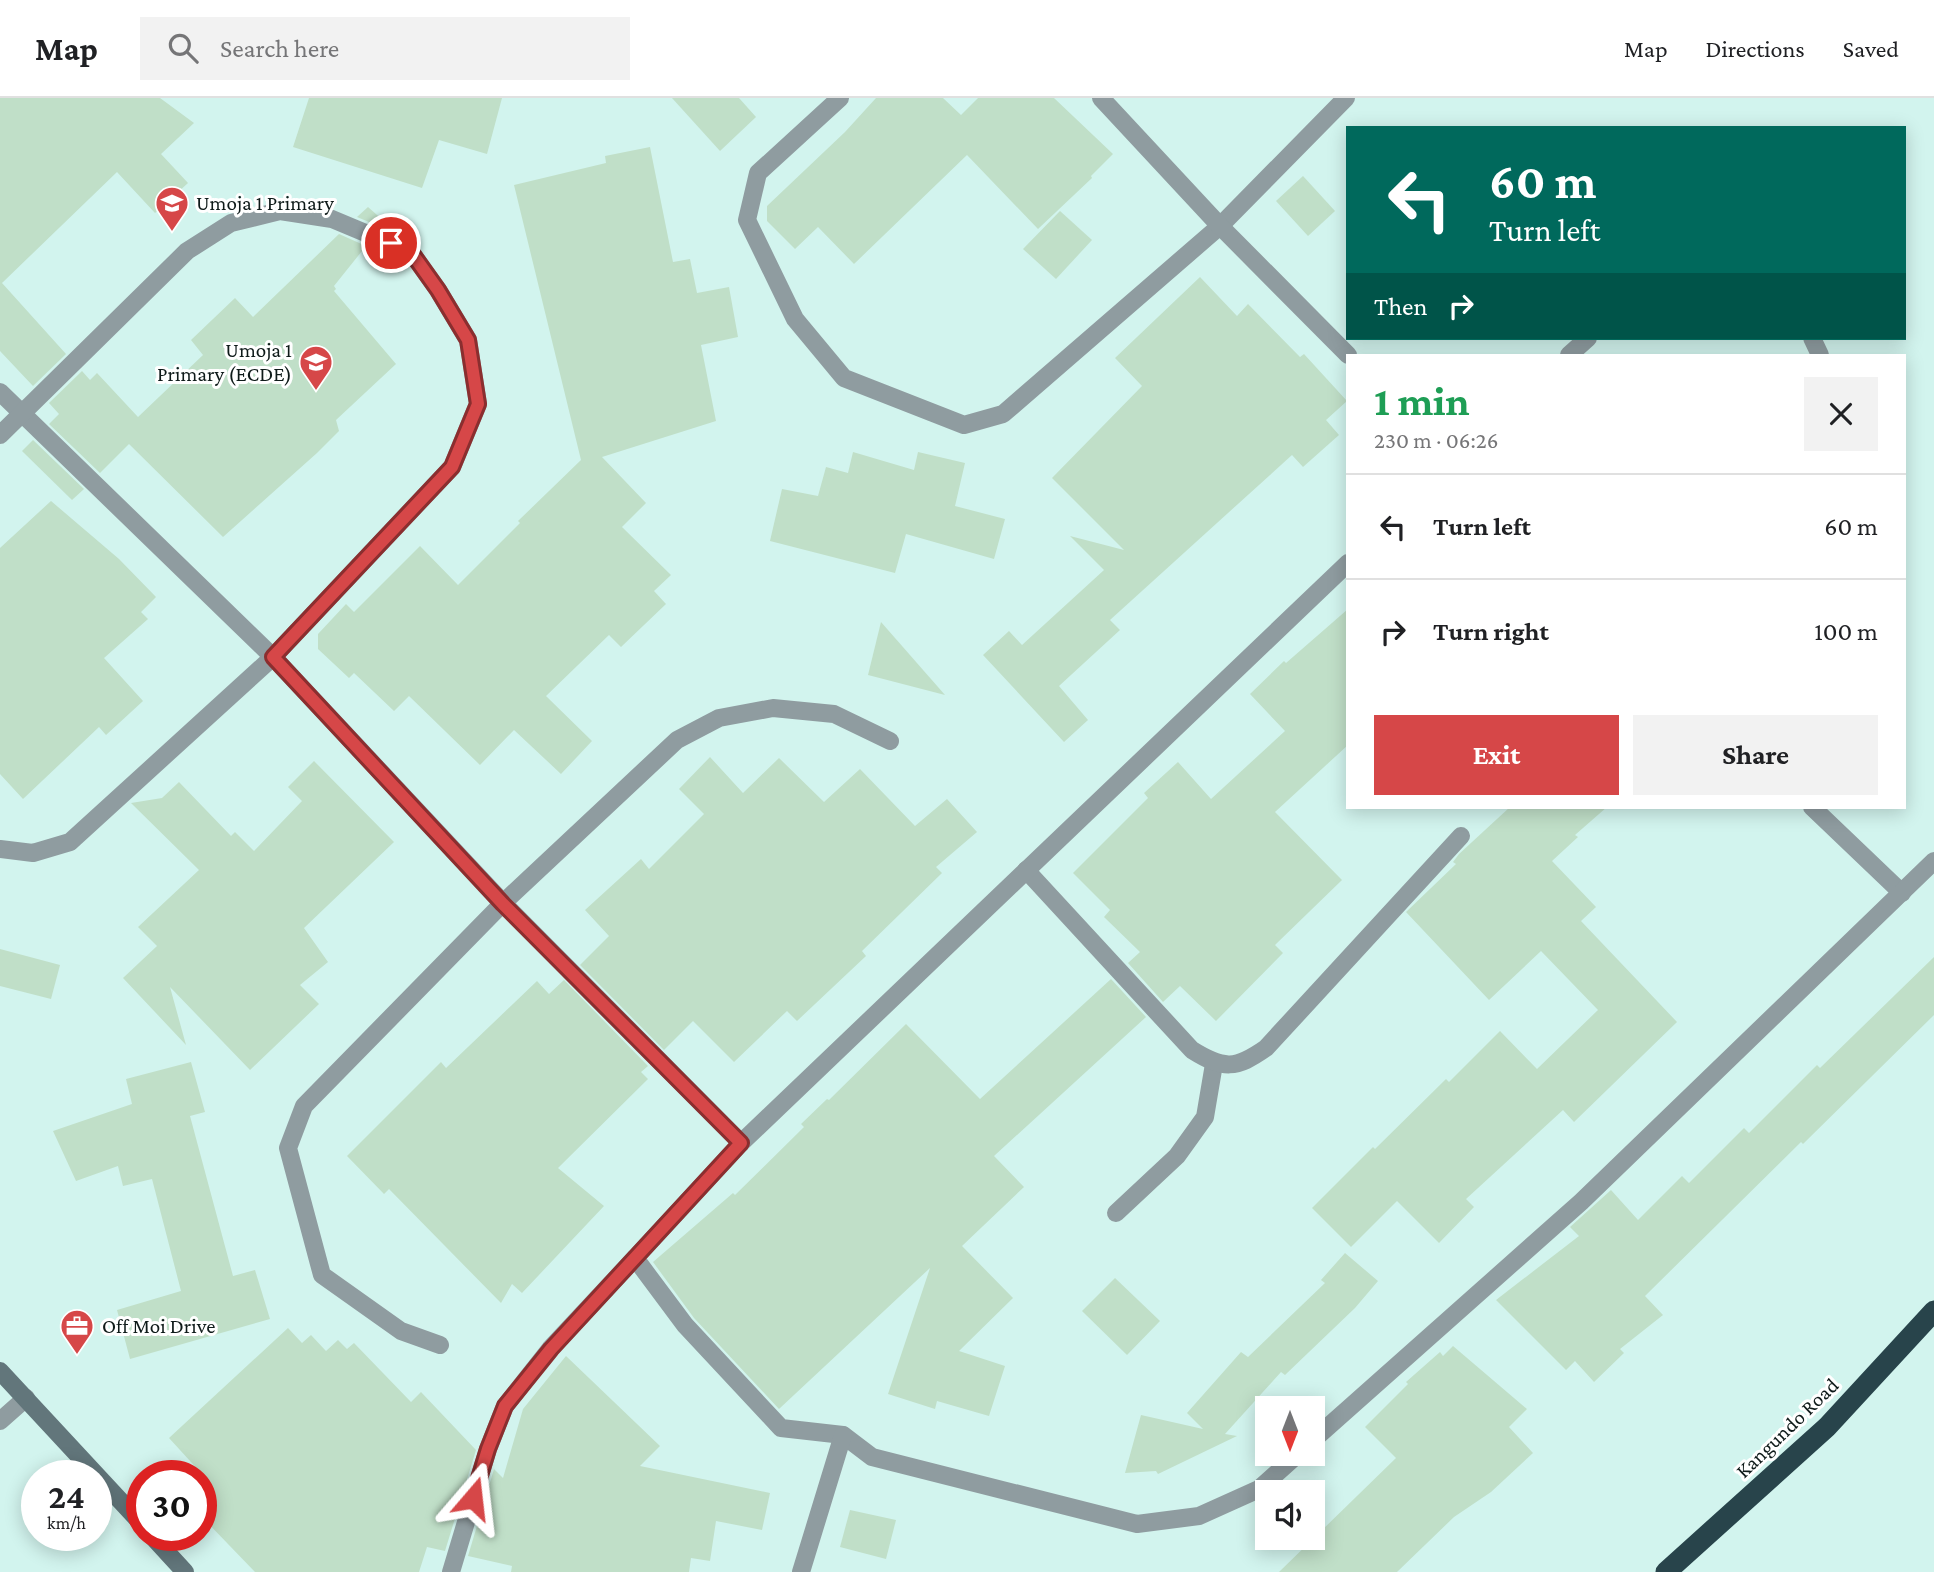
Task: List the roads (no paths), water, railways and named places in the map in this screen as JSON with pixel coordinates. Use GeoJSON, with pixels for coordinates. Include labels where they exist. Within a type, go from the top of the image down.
{"type":"FeatureCollection","features":[{"type":"Feature","properties":{"kind":"highway","name":"Kangundo Road"},"geometry":{"type":"LineString","coordinates":[[1667,1572],[1828,1427],[1934,1311]]}},
{"type":"Feature","properties":{"kind":"street"},"geometry":{"type":"LineString","coordinates":[[841,98],[758,173],[747,220],[795,319],[844,378],[964,425],[1003,414],[1220,226],[1346,98]]}},
{"type":"Feature","properties":{"kind":"street"},"geometry":{"type":"LineString","coordinates":[[1101,98],[1220,226],[1347,354]]}},
{"type":"Feature","properties":{"kind":"street"},"geometry":{"type":"LineString","coordinates":[[0,435],[187,251],[231,223],[279,211],[332,219],[411,252],[468,340],[478,404],[452,467],[273,657],[70,842],[33,853],[0,849]]}},
{"type":"Feature","properties":{"kind":"street"},"geometry":{"type":"LineString","coordinates":[[1570,354],[1586,340]]}},
{"type":"Feature","properties":{"kind":"street"},"geometry":{"type":"LineString","coordinates":[[0,392],[273,657],[503,904],[741,1143]]}},
{"type":"Feature","properties":{"kind":"street"},"geometry":{"type":"LineString","coordinates":[[451,1572],[488,1449],[505,1406],[551,1349],[741,1143],[1346,565]]}},
{"type":"Feature","properties":{"kind":"street"},"geometry":{"type":"LineString","coordinates":[[440,1345],[401,1331],[322,1275],[288,1148],[304,1105],[503,904],[677,740],[719,718],[773,708],[834,715],[890,741]]}},
{"type":"Feature","properties":{"kind":"street"},"geometry":{"type":"LineString","coordinates":[[1814,809],[1902,893]]}},
{"type":"Feature","properties":{"kind":"street"},"geometry":{"type":"LineString","coordinates":[[1026,870],[1192,1050],[1214,1064],[1244,1063],[1266,1048],[1461,836]]}},
{"type":"Feature","properties":{"kind":"street"},"geometry":{"type":"LineString","coordinates":[[1325,1429],[1581,1202],[1934,861]]}},
{"type":"Feature","properties":{"kind":"street"},"geometry":{"type":"LineString","coordinates":[[1116,1213],[1177,1156],[1205,1117],[1214,1064]]}},
{"type":"Feature","properties":{"kind":"street"},"geometry":{"type":"LineString","coordinates":[[635,1258],[685,1325],[781,1428],[843,1435],[872,1457],[1137,1524],[1199,1516],[1259,1489],[1285,1466]]}},
{"type":"Feature","properties":{"kind":"street"},"geometry":{"type":"LineString","coordinates":[[0,1371],[126,1507]]}},
{"type":"Feature","properties":{"kind":"street"},"geometry":{"type":"LineString","coordinates":[[0,1421],[26,1398]]}},
{"type":"Feature","properties":{"kind":"street"},"geometry":{"type":"LineString","coordinates":[[801,1572],[843,1435]]}},
{"type":"Feature","properties":{"kind":"street"},"geometry":{"type":"LineString","coordinates":[[166,1551],[185,1572]]}},
{"type":"Feature","properties":{"kind":"place","name":"Umoja 1 Primary"},"geometry":{"type":"Point","coordinates":[172,233]}},
{"type":"Feature","properties":{"kind":"place","name":"Umoja 1 Primary (ECDE)"},"geometry":{"type":"Point","coordinates":[316,392]}},
{"type":"Feature","properties":{"kind":"place","name":"Off Moi Drive"},"geometry":{"type":"Point","coordinates":[77,1356]}}]}
